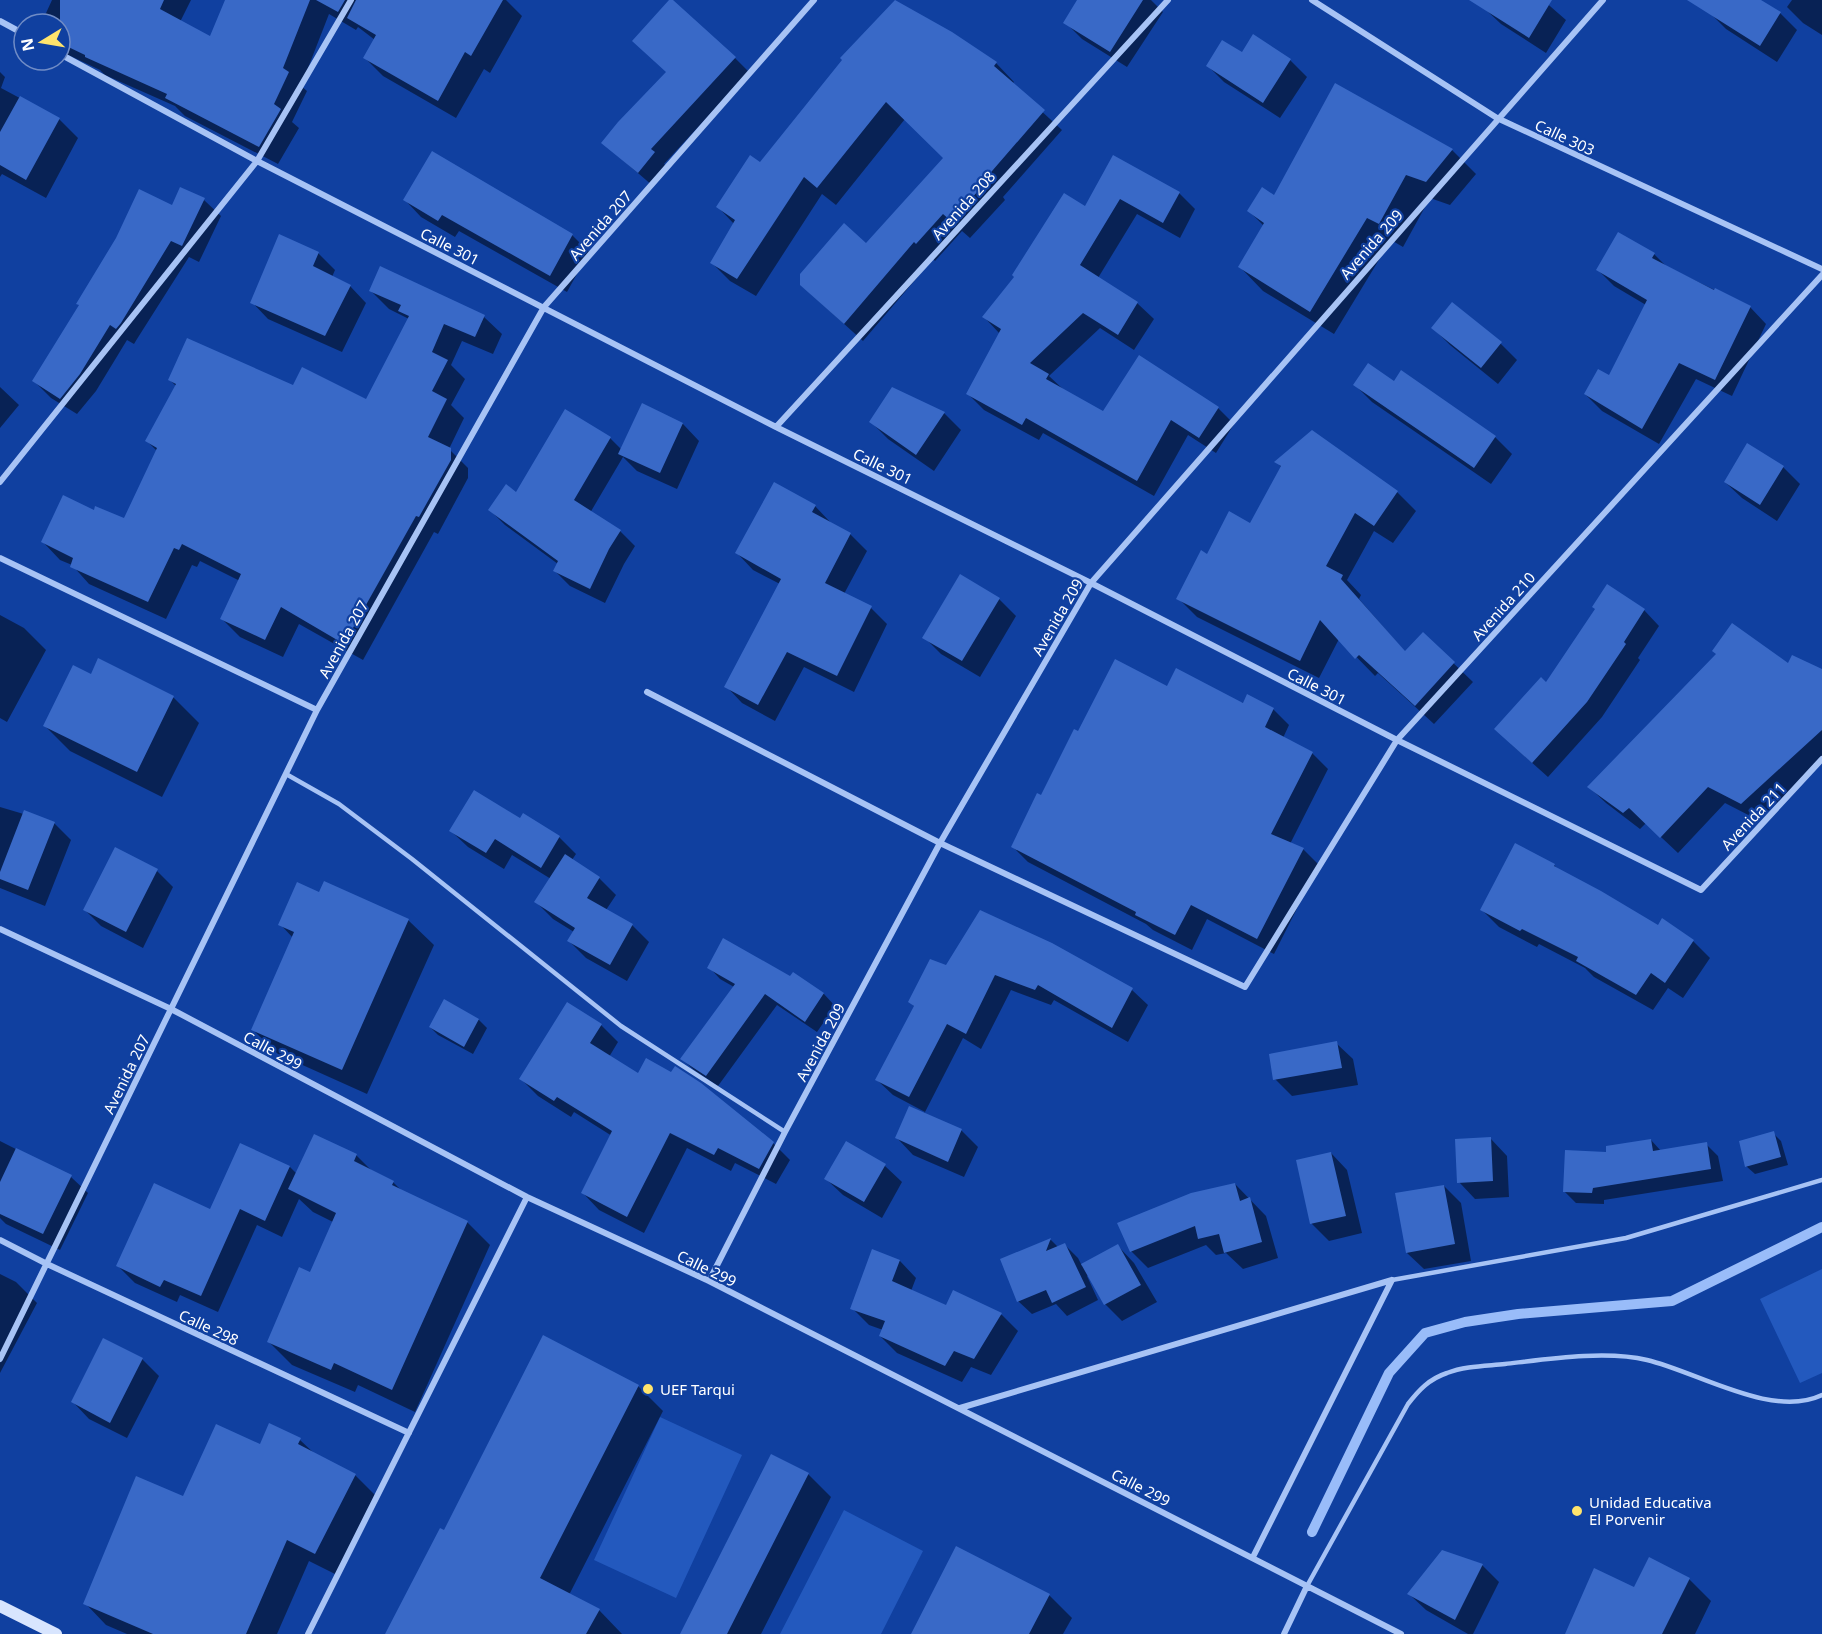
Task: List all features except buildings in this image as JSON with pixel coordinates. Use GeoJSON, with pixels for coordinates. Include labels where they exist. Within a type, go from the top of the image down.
{"type":"FeatureCollection","features":[{"type":"Feature","properties":{"kind":"street"},"geometry":{"type":"LineString","coordinates":[[0,482],[257,161],[351,0]]}},
{"type":"Feature","properties":{"kind":"street","name":"Avenida 207"},"geometry":{"type":"LineString","coordinates":[[0,1359],[317,710],[544,307],[814,0]]}},
{"type":"Feature","properties":{"kind":"street","name":"Avenida 208"},"geometry":{"type":"LineString","coordinates":[[777,427],[1168,0]]}},
{"type":"Feature","properties":{"kind":"street","name":"Calle 303"},"geometry":{"type":"LineString","coordinates":[[1312,0],[1497,118],[1822,269]]}},
{"type":"Feature","properties":{"kind":"street","name":"Avenida 209"},"geometry":{"type":"LineString","coordinates":[[709,1281],[785,1132],[940,843],[1090,582],[1603,0]]}},
{"type":"Feature","properties":{"kind":"street","name":"Calle 301"},"geometry":{"type":"LineString","coordinates":[[72,61],[257,161],[777,427],[1090,582],[1396,740],[1701,890]]}},
{"type":"Feature","properties":{"kind":"street","name":"Avenida 210"},"geometry":{"type":"LineString","coordinates":[[940,843],[1245,987],[1396,740],[1822,274]]}},
{"type":"Feature","properties":{"kind":"street"},"geometry":{"type":"LineString","coordinates":[[0,558],[317,710]]}},
{"type":"Feature","properties":{"kind":"street"},"geometry":{"type":"LineString","coordinates":[[647,692],[940,843]]}},
{"type":"Feature","properties":{"kind":"street","name":"Avenida 211"},"geometry":{"type":"LineString","coordinates":[[1701,890],[1822,759]]}},
{"type":"Feature","properties":{"kind":"street","name":"Calle 299"},"geometry":{"type":"LineString","coordinates":[[0,929],[171,1009],[527,1197],[709,1281],[1401,1634]]}},
{"type":"Feature","properties":{"kind":"street"},"geometry":{"type":"LineString","coordinates":[[308,1634],[527,1197]]}},
{"type":"Feature","properties":{"kind":"street","name":"Calle 298"},"geometry":{"type":"LineString","coordinates":[[0,1240],[409,1433]]}},
{"type":"Feature","properties":{"kind":"street"},"geometry":{"type":"LineString","coordinates":[[960,1408],[1392,1280]]}},
{"type":"Feature","properties":{"kind":"street"},"geometry":{"type":"LineString","coordinates":[[1253,1557],[1392,1280]]}},
{"type":"Feature","properties":{"kind":"street"},"geometry":{"type":"LineString","coordinates":[[1284,1634],[1307,1586]]}},
{"type":"Feature","properties":{"kind":"street"},"geometry":{"type":"LineString","coordinates":[[0,1605],[56,1634]]}},
{"type":"Feature","properties":{"kind":"lane"},"geometry":{"type":"LineString","coordinates":[[286,774],[348,811],[621,1026],[785,1132]]}},
{"type":"Feature","properties":{"kind":"lane"},"geometry":{"type":"LineString","coordinates":[[1392,1280],[1626,1238],[1822,1180]]}},
{"type":"Feature","properties":{"kind":"lane"},"geometry":{"type":"LineString","coordinates":[[1307,1586],[1408,1404],[1421,1387],[1448,1372],[1549,1359],[1610,1356],[1645,1359],[1750,1395],[1783,1403],[1798,1403],[1822,1395]]}},
{"type":"Feature","properties":{"kind":"shaded area"},"geometry":{"type":"Polygon","coordinates":[[[1822,1269],[1822,1373],[1800,1383],[1760,1299],[1822,1269]]]}},
{"type":"Feature","properties":{"kind":"shaded area"},"geometry":{"type":"Polygon","coordinates":[[[660,1417],[742,1455],[676,1598],[594,1560],[660,1417]]]}},
{"type":"Feature","properties":{"kind":"shaded area"},"geometry":{"type":"Polygon","coordinates":[[[844,1510],[923,1551],[881,1634],[780,1634],[844,1510]]]}},
{"type":"Feature","properties":{"kind":"waterway"},"geometry":{"type":"LineString","coordinates":[[1312,1532],[1389,1373],[1425,1333],[1465,1322],[1518,1314],[1672,1301],[1822,1227]]}},
{"type":"Feature","properties":{"kind":"place","name":"UEF Tarqui"},"geometry":{"type":"Point","coordinates":[648,1389]}},
{"type":"Feature","properties":{"kind":"place","name":"Unidad Educativa El Porvenir"},"geometry":{"type":"Point","coordinates":[1577,1511]}}]}
